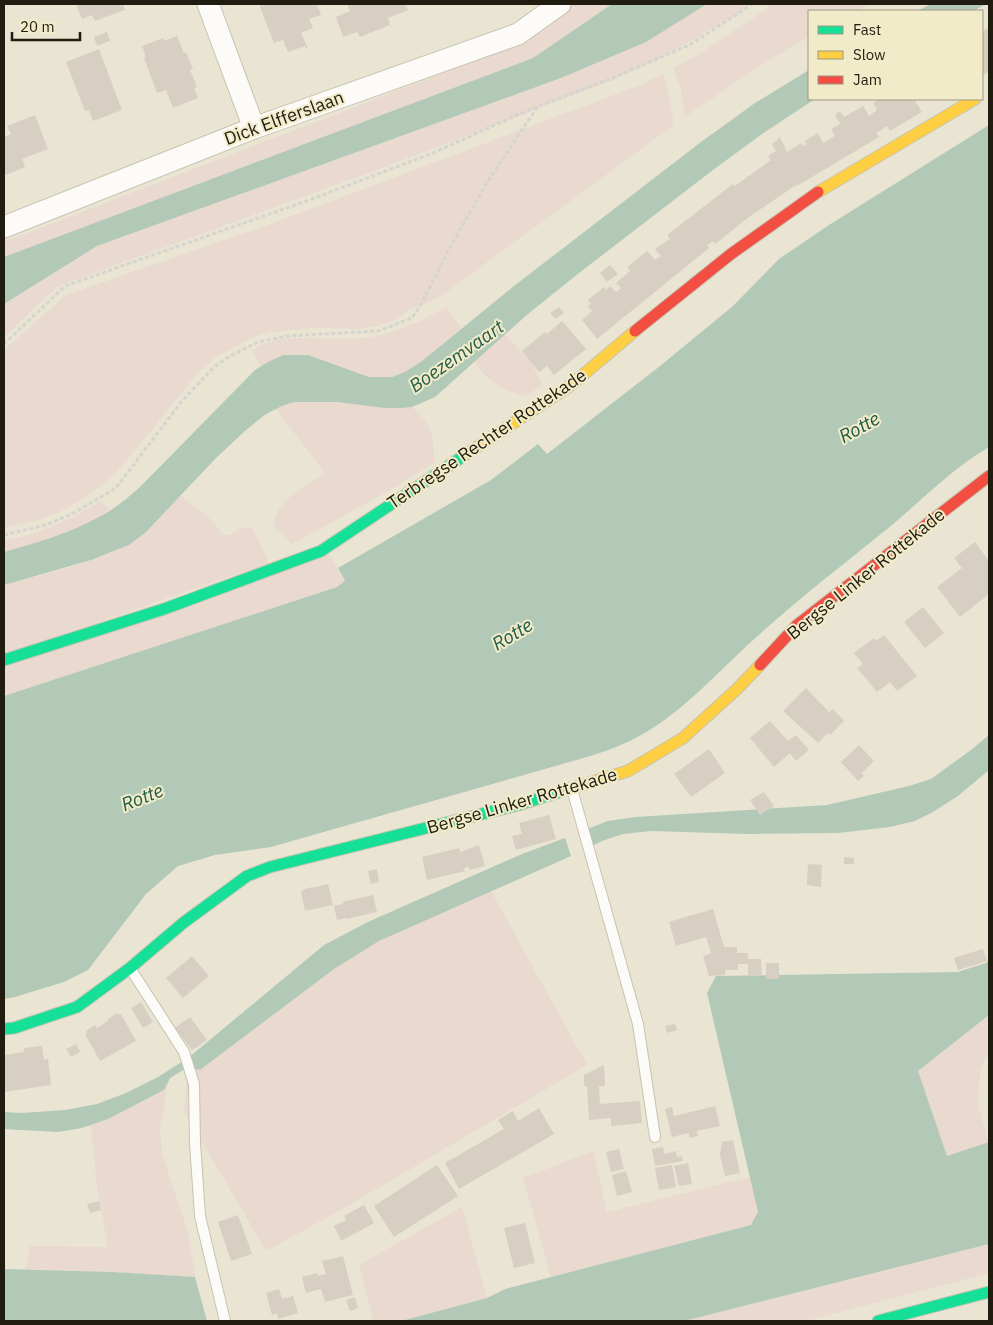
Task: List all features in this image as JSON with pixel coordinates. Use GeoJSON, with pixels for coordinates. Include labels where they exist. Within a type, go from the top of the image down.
{"type":"FeatureCollection","features":[{"type":"Feature","properties":{"kind":"street"},"geometry":{"type":"LineString","coordinates":[[208,4],[254,128]]}},
{"type":"Feature","properties":{"kind":"street","name":"Dick Elfferslaan"},"geometry":{"type":"LineString","coordinates":[[4,227],[254,128],[518,34],[560,4]]}},
{"type":"Feature","properties":{"kind":"street","name":"Terbregse Rechter Rottekade"},"geometry":{"type":"LineString","coordinates":[[4,660],[164,609],[320,551],[570,385],[619,343],[731,254],[814,195],[973,100]]}},
{"type":"Feature","properties":{"kind":"street","name":"Bergse Linker Rottekade"},"geometry":{"type":"LineString","coordinates":[[4,1029],[14,1028],[77,1007],[130,968],[183,923],[247,876],[270,867],[508,807],[628,771],[683,738],[737,690],[797,625],[989,476]]}},
{"type":"Feature","properties":{"kind":"street"},"geometry":{"type":"LineString","coordinates":[[878,1321],[989,1292]]}},
{"type":"Feature","properties":{"kind":"lane"},"geometry":{"type":"LineString","coordinates":[[572,789],[638,1024],[655,1137]]}},
{"type":"Feature","properties":{"kind":"lane"},"geometry":{"type":"LineString","coordinates":[[130,968],[184,1052],[194,1084],[195,1143],[200,1216],[225,1321]]}},
{"type":"Feature","properties":{"kind":"path"},"geometry":{"type":"LineString","coordinates":[[4,344],[65,286],[322,195],[434,152],[538,106],[613,78],[691,44],[752,4]]}},
{"type":"Feature","properties":{"kind":"path"},"geometry":{"type":"LineString","coordinates":[[4,535],[46,525],[74,513],[116,488],[182,402],[213,368],[230,356],[258,342],[288,336],[378,331],[412,318],[488,181],[538,106]]}},
{"type":"Feature","properties":{"kind":"shaded area"},"geometry":{"type":"Polygon","coordinates":[[[574,4],[612,4],[533,58],[4,257],[4,242],[524,42],[574,4]]]}},
{"type":"Feature","properties":{"kind":"shaded area"},"geometry":{"type":"Polygon","coordinates":[[[707,4],[750,4],[740,12],[661,58],[613,80],[371,172],[58,286],[4,337],[4,304],[97,246],[561,78],[646,42],[707,4]]]}},
{"type":"Feature","properties":{"kind":"shaded area"},"geometry":{"type":"Polygon","coordinates":[[[772,4],[870,4],[859,10],[808,10],[808,37],[756,68],[685,117],[681,90],[674,68],[696,56],[772,4]]]}},
{"type":"Feature","properties":{"kind":"shaded area"},"geometry":{"type":"Polygon","coordinates":[[[663,74],[674,125],[445,293],[409,310],[397,319],[372,327],[358,329],[313,328],[270,332],[249,339],[216,357],[199,372],[115,474],[96,489],[75,503],[42,519],[4,528],[4,350],[66,295],[268,225],[638,86],[663,74]]]}},
{"type":"Feature","properties":{"kind":"shaded area"},"geometry":{"type":"Polygon","coordinates":[[[446,307],[461,328],[422,361],[405,372],[392,377],[369,377],[328,362],[268,362],[261,366],[252,350],[282,339],[349,339],[374,336],[412,325],[446,307]]]}},
{"type":"Feature","properties":{"kind":"shaded area"},"geometry":{"type":"Polygon","coordinates":[[[505,335],[531,362],[542,385],[527,396],[497,385],[474,362],[505,335]]]}},
{"type":"Feature","properties":{"kind":"shaded area"},"geometry":{"type":"Polygon","coordinates":[[[294,402],[338,402],[384,408],[412,407],[425,420],[431,432],[434,463],[383,494],[292,544],[274,527],[279,509],[292,495],[325,473],[276,409],[294,402]]]}},
{"type":"Feature","properties":{"kind":"shaded area"},"geometry":{"type":"Polygon","coordinates":[[[180,495],[209,518],[224,535],[230,535],[240,528],[252,528],[269,563],[4,655],[4,585],[71,567],[129,545],[146,532],[180,495]]]}},
{"type":"Feature","properties":{"kind":"shaded area"},"geometry":{"type":"Polygon","coordinates":[[[100,501],[110,510],[86,524],[59,535],[4,552],[4,541],[30,535],[54,526],[78,515],[100,501]]]}},
{"type":"Feature","properties":{"kind":"shaded area"},"geometry":{"type":"Polygon","coordinates":[[[325,547],[345,582],[337,587],[4,696],[4,666],[325,547]]]}},
{"type":"Feature","properties":{"kind":"shaded area"},"geometry":{"type":"Polygon","coordinates":[[[491,891],[587,1065],[351,1204],[266,1251],[184,1111],[188,1067],[200,1070],[334,969],[379,941],[491,891]]]}},
{"type":"Feature","properties":{"kind":"shaded area"},"geometry":{"type":"Polygon","coordinates":[[[989,1015],[989,1050],[980,1070],[978,1106],[989,1142],[947,1156],[918,1071],[989,1015]]]}},
{"type":"Feature","properties":{"kind":"shaded area"},"geometry":{"type":"Polygon","coordinates":[[[169,1078],[160,1127],[162,1153],[189,1236],[195,1277],[26,1269],[30,1246],[108,1247],[97,1187],[91,1125],[108,1119],[164,1090],[169,1078]]]}},
{"type":"Feature","properties":{"kind":"shaded area"},"geometry":{"type":"Polygon","coordinates":[[[593,1151],[607,1212],[750,1177],[758,1212],[751,1225],[551,1277],[523,1178],[593,1151]]]}},
{"type":"Feature","properties":{"kind":"shaded area"},"geometry":{"type":"Polygon","coordinates":[[[462,1207],[487,1298],[401,1321],[373,1321],[359,1265],[462,1207]]]}},
{"type":"Feature","properties":{"kind":"shaded area"},"geometry":{"type":"Polygon","coordinates":[[[989,1244],[989,1273],[806,1321],[684,1321],[989,1244]]]}},
{"type":"Feature","properties":{"kind":"water"},"geometry":{"type":"Polygon","coordinates":[[[612,4],[707,4],[646,42],[561,78],[97,246],[4,304],[4,257],[533,58],[612,4]]]}},
{"type":"Feature","properties":{"kind":"water"},"geometry":{"type":"Polygon","coordinates":[[[931,4],[986,4],[975,10],[919,10],[931,4]]]}},
{"type":"Feature","properties":{"kind":"water","name":"Boezemvaart"},"geometry":{"type":"Polygon","coordinates":[[[808,71],[808,100],[813,100],[762,134],[713,170],[579,273],[528,314],[435,397],[412,407],[400,408],[384,408],[338,402],[294,402],[282,406],[266,414],[246,430],[216,458],[146,532],[129,545],[91,560],[4,585],[4,552],[65,533],[88,523],[115,507],[140,487],[255,370],[283,355],[308,355],[369,377],[392,377],[405,372],[422,361],[514,286],[701,142],[755,103],[808,71]]]}},
{"type":"Feature","properties":{"kind":"water","name":"Rotte"},"geometry":{"type":"Polygon","coordinates":[[[989,125],[989,447],[951,474],[777,619],[690,700],[643,734],[616,747],[587,757],[271,847],[215,855],[178,866],[146,894],[88,970],[64,982],[4,999],[4,696],[337,587],[345,581],[338,568],[491,480],[538,444],[547,454],[733,306],[779,259],[829,225],[989,125]]]}},
{"type":"Feature","properties":{"kind":"water"},"geometry":{"type":"Polygon","coordinates":[[[989,735],[989,770],[958,796],[931,813],[915,821],[890,827],[838,833],[746,834],[651,831],[623,834],[588,848],[582,831],[608,821],[635,817],[827,805],[909,786],[931,779],[989,735]]]}},
{"type":"Feature","properties":{"kind":"water"},"geometry":{"type":"Polygon","coordinates":[[[565,838],[571,856],[379,941],[334,969],[200,1070],[188,1067],[170,1078],[164,1090],[108,1119],[82,1128],[58,1132],[4,1129],[4,1112],[22,1113],[65,1110],[97,1104],[126,1093],[158,1077],[188,1058],[324,945],[370,921],[522,854],[565,838]]]}},
{"type":"Feature","properties":{"kind":"water"},"geometry":{"type":"Polygon","coordinates":[[[989,960],[989,1015],[918,1071],[947,1156],[989,1142],[989,1244],[684,1321],[401,1321],[487,1298],[505,1289],[751,1225],[758,1212],[707,993],[716,976],[958,972],[986,963],[989,960]]]}},
{"type":"Feature","properties":{"kind":"water"},"geometry":{"type":"Polygon","coordinates":[[[4,1269],[112,1272],[195,1277],[207,1321],[4,1321],[4,1269]]]}},
{"type":"Feature","properties":{"kind":"building"},"geometry":{"type":"Polygon","coordinates":[[[76,4],[123,4],[125,10],[95,21],[92,15],[82,19],[76,4]]]}},
{"type":"Feature","properties":{"kind":"building"},"geometry":{"type":"Polygon","coordinates":[[[259,4],[317,4],[321,15],[309,19],[313,28],[301,33],[308,49],[305,46],[288,52],[283,40],[274,43],[259,4]]]}},
{"type":"Feature","properties":{"kind":"building"},"geometry":{"type":"Polygon","coordinates":[[[347,4],[405,4],[408,10],[388,18],[390,25],[360,37],[357,32],[343,37],[336,17],[350,11],[347,4]]]}},
{"type":"Feature","properties":{"kind":"building"},"geometry":{"type":"Polygon","coordinates":[[[989,27],[989,71],[983,75],[983,30],[989,27]]]}},
{"type":"Feature","properties":{"kind":"building"},"geometry":{"type":"Polygon","coordinates":[[[107,32],[110,41],[97,46],[94,37],[107,32]]]}},
{"type":"Feature","properties":{"kind":"building"},"geometry":{"type":"Polygon","coordinates":[[[177,36],[193,69],[190,70],[197,87],[194,88],[198,98],[173,108],[166,90],[157,93],[144,58],[146,57],[142,46],[163,38],[164,41],[177,36]]]}},
{"type":"Feature","properties":{"kind":"building"},"geometry":{"type":"Polygon","coordinates":[[[99,49],[122,110],[93,121],[89,110],[85,111],[66,62],[99,49]]]}},
{"type":"Feature","properties":{"kind":"building"},"geometry":{"type":"Polygon","coordinates":[[[878,100],[915,100],[922,112],[890,131],[887,126],[876,133],[879,137],[796,185],[749,217],[715,244],[713,241],[707,245],[709,248],[597,339],[582,320],[592,311],[588,306],[591,304],[588,300],[604,287],[606,290],[610,286],[616,292],[621,288],[616,283],[630,271],[627,267],[647,251],[655,260],[661,256],[655,249],[670,239],[667,235],[733,184],[735,186],[771,160],[768,156],[776,151],[772,144],[777,139],[780,137],[787,152],[801,143],[803,146],[807,144],[805,141],[818,133],[823,143],[835,136],[831,129],[840,124],[835,115],[840,111],[844,117],[863,106],[869,116],[877,110],[873,103],[878,100]]]}},
{"type":"Feature","properties":{"kind":"building"},"geometry":{"type":"Polygon","coordinates":[[[35,115],[48,149],[22,159],[25,167],[6,175],[4,170],[4,137],[11,134],[7,126],[35,115]]]}},
{"type":"Feature","properties":{"kind":"building"},"geometry":{"type":"Polygon","coordinates":[[[610,265],[618,274],[607,282],[600,273],[610,265]]]}},
{"type":"Feature","properties":{"kind":"building"},"geometry":{"type":"Polygon","coordinates":[[[559,307],[564,313],[555,319],[550,313],[559,307]]]}},
{"type":"Feature","properties":{"kind":"building"},"geometry":{"type":"Polygon","coordinates":[[[562,321],[586,349],[554,375],[547,366],[539,372],[522,351],[562,321]]]}},
{"type":"Feature","properties":{"kind":"building"},"geometry":{"type":"Polygon","coordinates":[[[975,542],[989,561],[989,594],[960,617],[937,587],[962,568],[954,558],[975,542]]]}},
{"type":"Feature","properties":{"kind":"building"},"geometry":{"type":"Polygon","coordinates":[[[923,607],[944,633],[925,648],[904,622],[923,607]]]}},
{"type":"Feature","properties":{"kind":"building"},"geometry":{"type":"Polygon","coordinates":[[[884,635],[917,676],[897,691],[890,682],[877,692],[857,668],[863,664],[854,653],[874,638],[876,641],[884,635]]]}},
{"type":"Feature","properties":{"kind":"building"},"geometry":{"type":"Polygon","coordinates":[[[806,688],[829,712],[833,709],[844,721],[830,735],[828,733],[818,743],[783,711],[806,688]]]}},
{"type":"Feature","properties":{"kind":"building"},"geometry":{"type":"Polygon","coordinates":[[[770,721],[788,741],[796,735],[809,750],[796,761],[790,753],[774,767],[750,738],[770,721]]]}},
{"type":"Feature","properties":{"kind":"building"},"geometry":{"type":"Polygon","coordinates":[[[859,745],[874,761],[862,773],[864,776],[858,781],[841,762],[859,745]]]}},
{"type":"Feature","properties":{"kind":"building"},"geometry":{"type":"Polygon","coordinates":[[[709,749],[725,773],[691,797],[674,774],[709,749]]]}},
{"type":"Feature","properties":{"kind":"building"},"geometry":{"type":"Polygon","coordinates":[[[764,792],[774,806],[760,815],[750,800],[764,792]]]}},
{"type":"Feature","properties":{"kind":"building"},"geometry":{"type":"Polygon","coordinates":[[[549,815],[556,839],[516,850],[512,836],[522,834],[519,823],[549,815]]]}},
{"type":"Feature","properties":{"kind":"building"},"geometry":{"type":"Polygon","coordinates":[[[479,845],[485,866],[469,870],[469,867],[464,868],[465,871],[427,880],[422,857],[459,848],[460,852],[479,845]]]}},
{"type":"Feature","properties":{"kind":"building"},"geometry":{"type":"Polygon","coordinates":[[[844,857],[854,858],[854,864],[844,864],[844,857]]]}},
{"type":"Feature","properties":{"kind":"building"},"geometry":{"type":"Polygon","coordinates":[[[808,864],[822,865],[821,887],[807,885],[808,864]]]}},
{"type":"Feature","properties":{"kind":"building"},"geometry":{"type":"Polygon","coordinates":[[[377,869],[379,882],[371,884],[368,871],[377,869]]]}},
{"type":"Feature","properties":{"kind":"building"},"geometry":{"type":"Polygon","coordinates":[[[328,884],[333,905],[305,911],[301,891],[328,884]]]}},
{"type":"Feature","properties":{"kind":"building"},"geometry":{"type":"Polygon","coordinates":[[[373,895],[377,912],[337,920],[334,906],[343,904],[342,902],[373,895]]]}},
{"type":"Feature","properties":{"kind":"building"},"geometry":{"type":"Polygon","coordinates":[[[713,909],[724,947],[737,947],[737,953],[748,953],[748,959],[761,959],[762,976],[748,976],[748,964],[738,964],[738,970],[725,970],[725,975],[709,976],[703,956],[711,953],[706,937],[676,946],[669,922],[713,909]]]}},
{"type":"Feature","properties":{"kind":"building"},"geometry":{"type":"Polygon","coordinates":[[[983,949],[987,961],[958,970],[954,958],[983,949]]]}},
{"type":"Feature","properties":{"kind":"building"},"geometry":{"type":"Polygon","coordinates":[[[192,956],[209,976],[183,998],[166,978],[192,956]]]}},
{"type":"Feature","properties":{"kind":"building"},"geometry":{"type":"Polygon","coordinates":[[[766,963],[779,963],[779,979],[766,979],[766,963]]]}},
{"type":"Feature","properties":{"kind":"building"},"geometry":{"type":"Polygon","coordinates":[[[141,1002],[153,1022],[143,1028],[131,1008],[141,1002]]]}},
{"type":"Feature","properties":{"kind":"building"},"geometry":{"type":"Polygon","coordinates":[[[117,1013],[121,1014],[136,1041],[100,1061],[85,1034],[87,1033],[86,1031],[95,1025],[97,1028],[117,1013]]]}},
{"type":"Feature","properties":{"kind":"building"},"geometry":{"type":"Polygon","coordinates":[[[190,1017],[207,1040],[192,1050],[175,1028],[190,1017]]]}},
{"type":"Feature","properties":{"kind":"building"},"geometry":{"type":"Polygon","coordinates":[[[675,1024],[677,1030],[667,1033],[665,1026],[675,1024]]]}},
{"type":"Feature","properties":{"kind":"building"},"geometry":{"type":"Polygon","coordinates":[[[76,1044],[80,1052],[71,1057],[66,1049],[76,1044]]]}},
{"type":"Feature","properties":{"kind":"building"},"geometry":{"type":"Polygon","coordinates":[[[42,1046],[44,1060],[48,1059],[51,1085],[4,1092],[4,1055],[24,1052],[24,1048],[42,1046]]]}},
{"type":"Feature","properties":{"kind":"building"},"geometry":{"type":"Polygon","coordinates":[[[604,1065],[605,1086],[599,1086],[600,1104],[640,1101],[642,1123],[611,1126],[611,1118],[589,1120],[587,1086],[584,1086],[584,1075],[604,1065]]]}},
{"type":"Feature","properties":{"kind":"building"},"geometry":{"type":"Polygon","coordinates":[[[715,1106],[720,1126],[697,1131],[698,1136],[690,1138],[689,1133],[672,1137],[665,1109],[672,1107],[674,1116],[715,1106]]]}},
{"type":"Feature","properties":{"kind":"building"},"geometry":{"type":"Polygon","coordinates":[[[539,1108],[554,1134],[459,1189],[445,1163],[504,1129],[498,1120],[513,1111],[518,1121],[539,1108]]]}},
{"type":"Feature","properties":{"kind":"building"},"geometry":{"type":"Polygon","coordinates":[[[733,1140],[740,1173],[725,1176],[720,1155],[722,1142],[733,1140]]]}},
{"type":"Feature","properties":{"kind":"building"},"geometry":{"type":"Polygon","coordinates":[[[663,1147],[664,1154],[676,1151],[677,1157],[682,1156],[683,1161],[655,1166],[652,1149],[663,1147]]]}},
{"type":"Feature","properties":{"kind":"building"},"geometry":{"type":"Polygon","coordinates":[[[619,1149],[624,1169],[611,1172],[606,1152],[619,1149]]]}},
{"type":"Feature","properties":{"kind":"building"},"geometry":{"type":"Polygon","coordinates":[[[688,1163],[692,1184],[679,1186],[674,1166],[688,1163]]]}},
{"type":"Feature","properties":{"kind":"building"},"geometry":{"type":"Polygon","coordinates":[[[437,1165],[458,1196],[394,1237],[374,1206],[437,1165]]]}},
{"type":"Feature","properties":{"kind":"building"},"geometry":{"type":"Polygon","coordinates":[[[672,1165],[676,1187],[659,1190],[655,1168],[672,1165]]]}},
{"type":"Feature","properties":{"kind":"building"},"geometry":{"type":"Polygon","coordinates":[[[626,1171],[632,1192],[617,1196],[612,1175],[626,1171]]]}},
{"type":"Feature","properties":{"kind":"building"},"geometry":{"type":"Polygon","coordinates":[[[99,1201],[101,1210],[90,1213],[87,1204],[99,1201]]]}},
{"type":"Feature","properties":{"kind":"building"},"geometry":{"type":"Polygon","coordinates":[[[364,1205],[374,1223],[341,1241],[334,1226],[346,1220],[344,1216],[364,1205]]]}},
{"type":"Feature","properties":{"kind":"building"},"geometry":{"type":"Polygon","coordinates":[[[238,1215],[252,1254],[231,1261],[218,1222],[238,1215]]]}},
{"type":"Feature","properties":{"kind":"building"},"geometry":{"type":"Polygon","coordinates":[[[525,1223],[535,1263],[514,1268],[504,1228],[525,1223]]]}},
{"type":"Feature","properties":{"kind":"building"},"geometry":{"type":"Polygon","coordinates":[[[343,1256],[353,1295],[325,1302],[321,1289],[306,1293],[302,1277],[317,1273],[318,1276],[326,1274],[322,1261],[343,1256]]]}},
{"type":"Feature","properties":{"kind":"building"},"geometry":{"type":"Polygon","coordinates":[[[279,1289],[282,1299],[293,1296],[298,1313],[278,1319],[277,1313],[272,1315],[266,1293],[279,1289]]]}},
{"type":"Feature","properties":{"kind":"building"},"geometry":{"type":"Polygon","coordinates":[[[355,1297],[358,1308],[350,1311],[346,1300],[355,1297]]]}},
{"type":"Feature","properties":{"kind":"traffic: fast"},"geometry":{"type":"LineString","coordinates":[[4,660],[164,609],[321,551],[465,455]]}},
{"type":"Feature","properties":{"kind":"traffic: fast"},"geometry":{"type":"LineString","coordinates":[[4,1029],[14,1028],[77,1007],[130,968],[183,923],[247,876],[270,867],[518,805],[569,789]]}},
{"type":"Feature","properties":{"kind":"traffic: fast"},"geometry":{"type":"LineString","coordinates":[[878,1321],[989,1292]]}},
{"type":"Feature","properties":{"kind":"traffic: slow"},"geometry":{"type":"LineString","coordinates":[[818,192],[973,100]]}},
{"type":"Feature","properties":{"kind":"traffic: slow"},"geometry":{"type":"LineString","coordinates":[[465,455],[571,385],[635,331]]}},
{"type":"Feature","properties":{"kind":"traffic: slow"},"geometry":{"type":"LineString","coordinates":[[569,789],[628,771],[683,738],[737,689],[760,665]]}},
{"type":"Feature","properties":{"kind":"traffic: jam"},"geometry":{"type":"LineString","coordinates":[[635,331],[731,254],[818,192]]}},
{"type":"Feature","properties":{"kind":"traffic: jam"},"geometry":{"type":"LineString","coordinates":[[760,665],[797,625],[989,476]]}}]}
